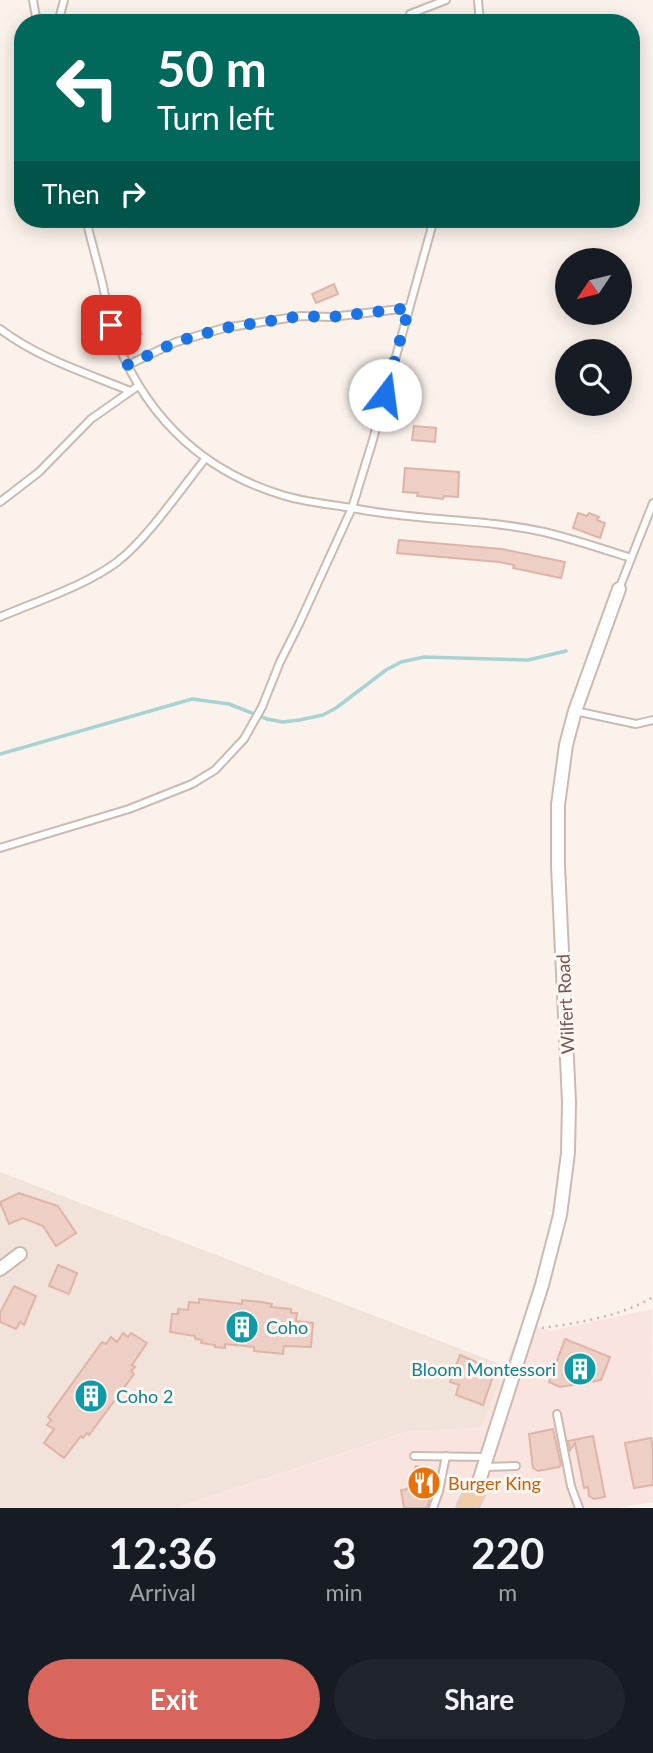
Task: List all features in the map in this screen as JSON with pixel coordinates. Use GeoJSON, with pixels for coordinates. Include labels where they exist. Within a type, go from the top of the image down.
{"type":"FeatureCollection","features":[{"type":"Feature","properties":{"kind":"street","name":"Wilfert Road"},"geometry":{"type":"LineString","coordinates":[[474,1504],[528,1330],[560,1215],[568,1153],[568,1052],[558,866],[558,805],[566,745],[575,711],[619,589]]}},
{"type":"Feature","properties":{"kind":"street"},"geometry":{"type":"LineString","coordinates":[[0,1269],[20,1254]]}},
{"type":"Feature","properties":{"kind":"lane"},"geometry":{"type":"LineString","coordinates":[[410,14],[446,0]]}},
{"type":"Feature","properties":{"kind":"lane"},"geometry":{"type":"LineString","coordinates":[[88,228],[111,325],[138,386],[156,412],[205,460],[280,495],[388,515],[455,520],[543,532],[632,558]]}},
{"type":"Feature","properties":{"kind":"lane"},"geometry":{"type":"LineString","coordinates":[[0,848],[130,809],[192,784],[215,770],[244,739],[262,707],[279,662],[352,508],[431,228]]}},
{"type":"Feature","properties":{"kind":"lane"},"geometry":{"type":"LineString","coordinates":[[128,365],[176,342],[224,328],[301,316],[331,317],[409,308]]}},
{"type":"Feature","properties":{"kind":"lane"},"geometry":{"type":"LineString","coordinates":[[0,329],[41,355],[130,391]]}},
{"type":"Feature","properties":{"kind":"lane"},"geometry":{"type":"LineString","coordinates":[[0,502],[39,472],[91,419],[138,386]]}},
{"type":"Feature","properties":{"kind":"lane"},"geometry":{"type":"LineString","coordinates":[[0,617],[84,580],[117,562],[140,539],[205,460]]}},
{"type":"Feature","properties":{"kind":"lane","name":"Wilfert Road"},"geometry":{"type":"LineString","coordinates":[[619,589],[653,503]]}},
{"type":"Feature","properties":{"kind":"lane"},"geometry":{"type":"LineString","coordinates":[[575,711],[636,724],[653,720]]}},
{"type":"Feature","properties":{"kind":"lane"},"geometry":{"type":"LineString","coordinates":[[557,1413],[571,1486],[579,1508]]}},
{"type":"Feature","properties":{"kind":"lane"},"geometry":{"type":"LineString","coordinates":[[414,1456],[446,1456],[516,1466]]}},
{"type":"Feature","properties":{"kind":"lane"},"geometry":{"type":"LineString","coordinates":[[433,1508],[446,1456]]}},
{"type":"Feature","properties":{"kind":"path"},"geometry":{"type":"LineString","coordinates":[[528,1330],[597,1318],[629,1309],[653,1297]]}},
{"type":"Feature","properties":{"kind":"shaded area"},"geometry":{"type":"Polygon","coordinates":[[[0,1172],[505,1366],[482,1428],[409,1431],[175,1508],[0,1508],[0,1172]]]}},
{"type":"Feature","properties":{"kind":"shaded area"},"geometry":{"type":"Polygon","coordinates":[[[652,1309],[653,1502],[619,1508],[175,1508],[409,1431],[481,1428],[523,1321],[550,1331],[652,1309]]]}},
{"type":"Feature","properties":{"kind":"building"},"geometry":{"type":"Polygon","coordinates":[[[334,284],[338,294],[316,303],[312,294],[334,284]]]}},
{"type":"Feature","properties":{"kind":"building"},"geometry":{"type":"Polygon","coordinates":[[[136,321],[142,334],[132,339],[127,325],[136,321]]]}},
{"type":"Feature","properties":{"kind":"building"},"geometry":{"type":"Polygon","coordinates":[[[414,426],[436,428],[435,442],[412,440],[414,426]]]}},
{"type":"Feature","properties":{"kind":"building"},"geometry":{"type":"Polygon","coordinates":[[[405,468],[459,472],[458,497],[444,496],[443,499],[403,492],[405,468]]]}},
{"type":"Feature","properties":{"kind":"building"},"geometry":{"type":"Polygon","coordinates":[[[578,513],[587,516],[589,513],[605,523],[600,538],[573,528],[578,513]]]}},
{"type":"Feature","properties":{"kind":"building"},"geometry":{"type":"Polygon","coordinates":[[[399,540],[502,549],[565,562],[561,578],[513,568],[514,565],[499,562],[397,553],[399,540]]]}},
{"type":"Feature","properties":{"kind":"building"},"geometry":{"type":"Polygon","coordinates":[[[19,1193],[58,1206],[76,1233],[56,1246],[43,1226],[23,1218],[9,1224],[0,1202],[19,1193]]]}},
{"type":"Feature","properties":{"kind":"building"},"geometry":{"type":"Polygon","coordinates":[[[58,1265],[77,1273],[69,1294],[49,1286],[58,1265]]]}},
{"type":"Feature","properties":{"kind":"building"},"geometry":{"type":"Polygon","coordinates":[[[14,1286],[36,1296],[24,1325],[20,1322],[16,1329],[0,1322],[0,1313],[14,1286]]]}},
{"type":"Feature","properties":{"kind":"building","name":"Coho"},"geometry":{"type":"Polygon","coordinates":[[[199,1299],[242,1304],[242,1300],[262,1302],[272,1304],[271,1307],[291,1309],[291,1313],[297,1313],[296,1321],[313,1323],[311,1347],[284,1346],[283,1354],[225,1344],[225,1348],[215,1347],[201,1343],[202,1340],[195,1339],[195,1336],[170,1332],[172,1314],[178,1314],[178,1309],[188,1310],[189,1302],[199,1303],[199,1299]]]}},
{"type":"Feature","properties":{"kind":"building","name":"Coho 2"},"geometry":{"type":"Polygon","coordinates":[[[123,1333],[128,1337],[131,1333],[147,1343],[132,1365],[135,1367],[131,1371],[134,1374],[89,1435],[87,1433],[83,1438],[81,1436],[64,1458],[44,1443],[54,1429],[47,1425],[51,1420],[48,1417],[102,1342],[106,1344],[111,1337],[117,1342],[123,1333]]]}},
{"type":"Feature","properties":{"kind":"building","name":"Bloom Montessori"},"geometry":{"type":"Polygon","coordinates":[[[565,1339],[610,1357],[601,1380],[560,1387],[549,1382],[565,1339]]]}},
{"type":"Feature","properties":{"kind":"building"},"geometry":{"type":"Polygon","coordinates":[[[460,1355],[495,1370],[483,1405],[456,1395],[459,1385],[450,1382],[460,1355]]]}},
{"type":"Feature","properties":{"kind":"building"},"geometry":{"type":"Polygon","coordinates":[[[553,1429],[561,1465],[538,1471],[533,1468],[529,1434],[553,1429]]]}},
{"type":"Feature","properties":{"kind":"building"},"geometry":{"type":"Polygon","coordinates":[[[593,1436],[605,1497],[594,1499],[589,1496],[588,1487],[584,1488],[575,1443],[570,1450],[568,1441],[593,1436]]]}},
{"type":"Feature","properties":{"kind":"building"},"geometry":{"type":"Polygon","coordinates":[[[651,1438],[653,1485],[634,1488],[625,1443],[651,1438]]]}},
{"type":"Feature","properties":{"kind":"building","name":"Burger King"},"geometry":{"type":"Polygon","coordinates":[[[416,1466],[437,1474],[427,1508],[404,1508],[401,1490],[407,1489],[416,1466]]]}},
{"type":"Feature","properties":{"kind":"waterway"},"geometry":{"type":"LineString","coordinates":[[0,754],[192,699],[229,704],[267,719],[283,722],[299,720],[323,715],[336,708],[386,670],[401,662],[424,657],[528,660],[566,651]]}},
{"type":"Feature","properties":{"kind":"place","name":"Coho"},"geometry":{"type":"Point","coordinates":[242,1327]}},
{"type":"Feature","properties":{"kind":"place","name":"Bloom Montessori"},"geometry":{"type":"Point","coordinates":[580,1369]}},
{"type":"Feature","properties":{"kind":"place","name":"Coho 2"},"geometry":{"type":"Point","coordinates":[91,1396]}},
{"type":"Feature","properties":{"kind":"place","name":"Burger King"},"geometry":{"type":"Point","coordinates":[424,1483]}},
{"type":"Feature","properties":{"kind":"route"},"geometry":{"type":"LineString","coordinates":[[111,325],[128,365],[176,342],[224,328],[301,316],[331,317],[409,308],[385,395]]}}]}
